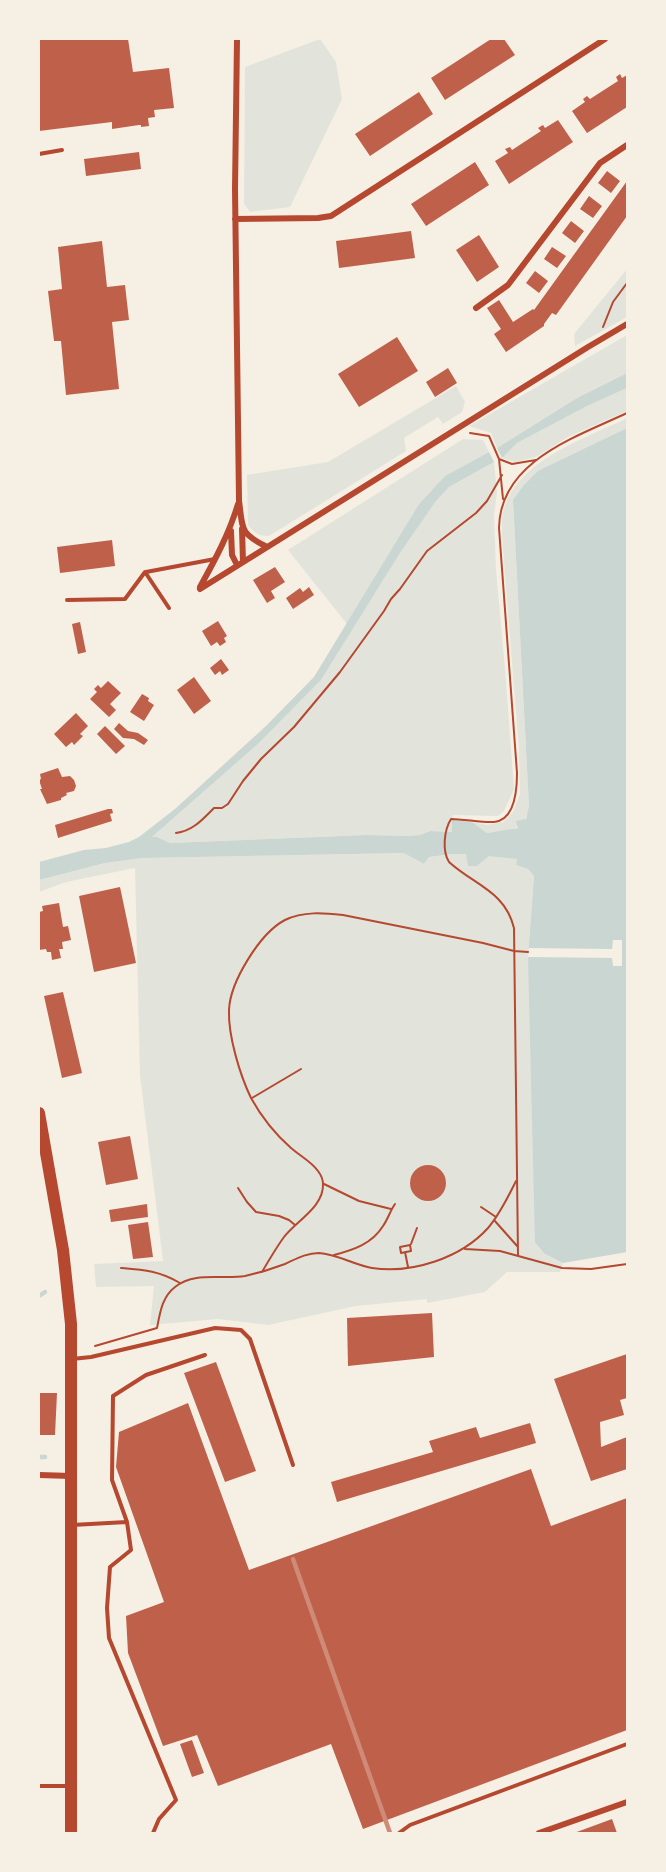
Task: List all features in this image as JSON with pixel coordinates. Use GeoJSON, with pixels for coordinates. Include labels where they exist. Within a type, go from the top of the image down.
{"type":"FeatureCollection","features":[{"type":"Feature","properties":{"kind":"main road"},"geometry":{"type":"LineString","coordinates":[[39,1113],[66,1270],[71,1324],[71,1833]]}},
{"type":"Feature","properties":{"kind":"street"},"geometry":{"type":"LineString","coordinates":[[237,39],[235,219],[239,501],[242,527],[240,563]]}},
{"type":"Feature","properties":{"kind":"street"},"geometry":{"type":"LineString","coordinates":[[235,219],[330,216],[605,39]]}},
{"type":"Feature","properties":{"kind":"street"},"geometry":{"type":"LineString","coordinates":[[476,308],[508,285],[600,163],[627,145]]}},
{"type":"Feature","properties":{"kind":"street"},"geometry":{"type":"LineString","coordinates":[[239,501],[231,528],[200,589],[627,324]]}},
{"type":"Feature","properties":{"kind":"street"},"geometry":{"type":"LineString","coordinates":[[242,527],[250,538],[267,547]]}},
{"type":"Feature","properties":{"kind":"street"},"geometry":{"type":"LineString","coordinates":[[231,528],[232,555],[240,563]]}},
{"type":"Feature","properties":{"kind":"street"},"geometry":{"type":"LineString","coordinates":[[39,1475],[71,1476]]}},
{"type":"Feature","properties":{"kind":"street"},"geometry":{"type":"LineString","coordinates":[[539,1833],[627,1802]]}},
{"type":"Feature","properties":{"kind":"lane"},"geometry":{"type":"LineString","coordinates":[[39,154],[62,150]]}},
{"type":"Feature","properties":{"kind":"lane"},"geometry":{"type":"LineString","coordinates":[[67,600],[125,599],[146,572],[216,559]]}},
{"type":"Feature","properties":{"kind":"lane"},"geometry":{"type":"LineString","coordinates":[[146,572],[169,608]]}},
{"type":"Feature","properties":{"kind":"lane"},"geometry":{"type":"LineString","coordinates":[[71,1359],[91,1357],[215,1328],[240,1330],[250,1339],[293,1465]]}},
{"type":"Feature","properties":{"kind":"lane"},"geometry":{"type":"LineString","coordinates":[[153,1833],[159,1820],[176,1800],[109,1638],[106,1608],[110,1567],[131,1550],[127,1522],[112,1480],[112,1396],[146,1375],[205,1355]]}},
{"type":"Feature","properties":{"kind":"lane"},"geometry":{"type":"LineString","coordinates":[[72,1525],[127,1522]]}},
{"type":"Feature","properties":{"kind":"lane"},"geometry":{"type":"LineString","coordinates":[[399,1833],[410,1825],[627,1744]]}},
{"type":"Feature","properties":{"kind":"lane"},"geometry":{"type":"LineString","coordinates":[[39,1786],[72,1786]]}},
{"type":"Feature","properties":{"kind":"path"},"geometry":{"type":"LineString","coordinates":[[602,338],[606,316],[627,283]]}},
{"type":"Feature","properties":{"kind":"path"},"geometry":{"type":"LineString","coordinates":[[502,503],[516,480],[536,460],[562,444],[627,413]]}},
{"type":"Feature","properties":{"kind":"path"},"geometry":{"type":"LineString","coordinates":[[464,433],[489,436],[499,459],[502,475],[499,528],[517,789],[511,808],[503,819],[495,822],[451,819],[446,831],[446,857],[449,862],[496,896],[510,915],[514,928],[518,1256]]}},
{"type":"Feature","properties":{"kind":"path"},"geometry":{"type":"LineString","coordinates":[[499,459],[512,464],[536,460]]}},
{"type":"Feature","properties":{"kind":"path"},"geometry":{"type":"LineString","coordinates":[[176,833],[191,828],[203,820],[214,808],[222,808],[228,804],[261,759],[294,727],[340,672],[427,551],[476,513],[490,496],[502,475]]}},
{"type":"Feature","properties":{"kind":"path"},"geometry":{"type":"LineString","coordinates":[[262,1272],[284,1237],[317,1202],[323,1184],[319,1172],[289,1146],[259,1111],[237,1061],[229,1019],[231,998],[239,976],[270,932],[285,920],[312,913],[343,915],[528,952]]}},
{"type":"Feature","properties":{"kind":"path"},"geometry":{"type":"LineString","coordinates":[[252,1098],[301,1069]]}},
{"type":"Feature","properties":{"kind":"path"},"geometry":{"type":"LineString","coordinates":[[91,1357],[95,1345],[157,1328],[166,1297],[180,1283],[197,1277],[235,1277],[262,1272],[307,1255],[320,1253],[371,1268],[408,1267],[436,1260],[463,1249],[480,1236],[495,1218],[518,1178]]}},
{"type":"Feature","properties":{"kind":"path"},"geometry":{"type":"LineString","coordinates":[[323,1184],[359,1201],[391,1209]]}},
{"type":"Feature","properties":{"kind":"path"},"geometry":{"type":"LineString","coordinates":[[238,1188],[256,1212],[279,1216],[295,1225]]}},
{"type":"Feature","properties":{"kind":"path"},"geometry":{"type":"LineString","coordinates":[[333,1256],[368,1242],[380,1230],[395,1204]]}},
{"type":"Feature","properties":{"kind":"path"},"geometry":{"type":"LineString","coordinates":[[481,1207],[495,1218],[518,1247]]}},
{"type":"Feature","properties":{"kind":"path"},"geometry":{"type":"LineString","coordinates":[[410,1245],[400,1247],[401,1253],[411,1251],[410,1245],[417,1227]]}},
{"type":"Feature","properties":{"kind":"path"},"geometry":{"type":"LineString","coordinates":[[463,1249],[500,1251],[552,1266],[576,1269],[627,1264]]}},
{"type":"Feature","properties":{"kind":"path"},"geometry":{"type":"LineString","coordinates":[[405,1252],[408,1267]]}},
{"type":"Feature","properties":{"kind":"path"},"geometry":{"type":"LineString","coordinates":[[121,1268],[159,1272],[180,1283]]}},
{"type":"Feature","properties":{"kind":"shaded area"},"geometry":{"type":"Polygon","coordinates":[[[320,39],[336,62],[342,99],[290,207],[250,212],[244,204],[245,67],[320,39]]]}},
{"type":"Feature","properties":{"kind":"shaded area"},"geometry":{"type":"Polygon","coordinates":[[[627,269],[627,317],[575,346],[574,334],[627,269]]]}},
{"type":"Feature","properties":{"kind":"shaded area"},"geometry":{"type":"Polygon","coordinates":[[[627,335],[627,373],[577,398],[497,448],[491,433],[469,426],[627,335]]]}},
{"type":"Feature","properties":{"kind":"shaded area"},"geometry":{"type":"Polygon","coordinates":[[[627,373],[627,388],[517,443],[502,458],[497,448],[577,398],[627,373]]]}},
{"type":"Feature","properties":{"kind":"shaded area"},"geometry":{"type":"Polygon","coordinates":[[[456,386],[465,402],[462,412],[443,424],[438,417],[404,438],[406,451],[269,536],[257,534],[248,525],[247,475],[328,462],[456,386]]]}},
{"type":"Feature","properties":{"kind":"shaded area"},"geometry":{"type":"Polygon","coordinates":[[[627,388],[627,411],[568,437],[536,457],[515,462],[502,458],[517,443],[627,388]]]}},
{"type":"Feature","properties":{"kind":"shaded area"},"geometry":{"type":"Polygon","coordinates":[[[627,418],[627,428],[538,472],[513,500],[529,806],[527,815],[520,825],[509,830],[487,833],[472,822],[487,825],[503,822],[513,812],[520,794],[519,750],[502,537],[502,520],[506,502],[528,472],[542,461],[627,418]]]}},
{"type":"Feature","properties":{"kind":"shaded area"},"geometry":{"type":"Polygon","coordinates":[[[627,428],[627,1252],[563,1263],[545,1254],[535,1242],[528,957],[534,876],[528,869],[516,865],[517,859],[489,856],[477,866],[468,866],[466,854],[429,857],[424,864],[404,853],[142,858],[105,863],[39,880],[39,862],[84,850],[106,848],[129,842],[175,809],[266,726],[314,677],[419,504],[445,476],[489,452],[494,462],[449,487],[436,501],[400,553],[321,680],[259,743],[152,837],[170,843],[367,835],[407,836],[430,831],[452,832],[452,820],[472,822],[487,833],[518,828],[516,821],[526,819],[529,806],[513,500],[538,471],[627,428]]]}},
{"type":"Feature","properties":{"kind":"shaded area"},"geometry":{"type":"Polygon","coordinates":[[[463,439],[483,440],[489,452],[445,476],[419,504],[347,624],[288,550],[463,439]]]}},
{"type":"Feature","properties":{"kind":"shaded area"},"geometry":{"type":"Polygon","coordinates":[[[494,462],[497,493],[494,515],[496,570],[514,789],[504,811],[498,816],[453,815],[452,832],[430,831],[407,836],[367,835],[170,843],[157,837],[151,838],[259,743],[321,680],[400,553],[436,501],[449,487],[494,462]]]}},
{"type":"Feature","properties":{"kind":"shaded area"},"geometry":{"type":"Polygon","coordinates":[[[405,853],[424,864],[429,857],[452,854],[467,854],[468,866],[477,866],[489,855],[518,859],[516,865],[528,869],[534,876],[528,957],[545,1254],[563,1263],[560,1272],[507,1272],[485,1292],[427,1303],[427,1299],[356,1306],[268,1325],[218,1319],[150,1325],[154,1286],[96,1287],[94,1264],[163,1261],[140,1075],[135,868],[66,882],[39,892],[39,880],[105,863],[142,858],[405,853]]]}},
{"type":"Feature","properties":{"kind":"pier"},"geometry":{"type":"Polygon","coordinates":[[[613,940],[622,940],[622,966],[613,966],[612,958],[528,957],[529,948],[612,949],[613,940]]]}},
{"type":"Feature","properties":{"kind":"building"},"geometry":{"type":"Polygon","coordinates":[[[39,39],[128,39],[133,72],[169,68],[174,108],[154,110],[155,117],[148,118],[149,126],[139,125],[112,129],[112,122],[39,131],[39,39]]]}},
{"type":"Feature","properties":{"kind":"building"},"geometry":{"type":"Polygon","coordinates":[[[491,39],[504,39],[515,55],[445,100],[431,78],[491,39]]]}},
{"type":"Feature","properties":{"kind":"building"},"geometry":{"type":"Polygon","coordinates":[[[620,74],[622,78],[627,75],[627,107],[587,133],[572,111],[585,102],[583,99],[587,96],[590,99],[618,81],[616,77],[620,74]]]}},
{"type":"Feature","properties":{"kind":"building"},"geometry":{"type":"Polygon","coordinates":[[[419,92],[433,114],[370,156],[355,134],[419,92]]]}},
{"type":"Feature","properties":{"kind":"building"},"geometry":{"type":"Polygon","coordinates":[[[558,120],[573,142],[509,184],[495,161],[508,153],[505,149],[510,147],[512,150],[541,131],[538,128],[543,125],[545,128],[558,120]]]}},
{"type":"Feature","properties":{"kind":"building"},"geometry":{"type":"Polygon","coordinates":[[[139,152],[141,169],[86,176],[84,159],[139,152]]]}},
{"type":"Feature","properties":{"kind":"building"},"geometry":{"type":"Polygon","coordinates":[[[475,162],[489,185],[426,226],[411,204],[475,162]]]}},
{"type":"Feature","properties":{"kind":"building"},"geometry":{"type":"Polygon","coordinates":[[[607,171],[620,181],[611,193],[598,183],[607,171]]]}},
{"type":"Feature","properties":{"kind":"building"},"geometry":{"type":"Polygon","coordinates":[[[627,181],[627,216],[556,315],[552,313],[544,326],[506,352],[494,334],[501,329],[487,308],[499,300],[513,322],[534,310],[627,181]]]}},
{"type":"Feature","properties":{"kind":"building"},"geometry":{"type":"Polygon","coordinates":[[[589,196],[602,206],[593,218],[580,209],[589,196]]]}},
{"type":"Feature","properties":{"kind":"building"},"geometry":{"type":"Polygon","coordinates":[[[571,221],[584,231],[575,243],[562,233],[571,221]]]}},
{"type":"Feature","properties":{"kind":"building"},"geometry":{"type":"Polygon","coordinates":[[[411,231],[415,258],[339,268],[336,241],[411,231]]]}},
{"type":"Feature","properties":{"kind":"building"},"geometry":{"type":"Polygon","coordinates":[[[479,235],[499,267],[477,282],[456,250],[479,235]]]}},
{"type":"Feature","properties":{"kind":"building"},"geometry":{"type":"Polygon","coordinates":[[[102,241],[107,287],[125,285],[129,320],[112,322],[119,389],[66,395],[61,341],[54,341],[48,291],[62,289],[58,247],[102,241]]]}},
{"type":"Feature","properties":{"kind":"building"},"geometry":{"type":"Polygon","coordinates":[[[552,247],[566,256],[557,268],[544,259],[552,247]]]}},
{"type":"Feature","properties":{"kind":"building"},"geometry":{"type":"Polygon","coordinates":[[[535,271],[548,281],[539,293],[526,283],[535,271]]]}},
{"type":"Feature","properties":{"kind":"building"},"geometry":{"type":"Polygon","coordinates":[[[397,337],[418,371],[359,407],[338,374],[397,337]]]}},
{"type":"Feature","properties":{"kind":"building"},"geometry":{"type":"Polygon","coordinates":[[[448,368],[457,383],[435,397],[426,382],[448,368]]]}},
{"type":"Feature","properties":{"kind":"building"},"geometry":{"type":"Polygon","coordinates":[[[112,540],[115,566],[60,573],[57,547],[112,540]]]}},
{"type":"Feature","properties":{"kind":"building"},"geometry":{"type":"Polygon","coordinates":[[[275,567],[285,582],[271,591],[275,598],[267,603],[253,580],[275,567]]]}},
{"type":"Feature","properties":{"kind":"building"},"geometry":{"type":"Polygon","coordinates":[[[309,587],[314,595],[293,609],[286,598],[300,588],[303,592],[309,587]]]}},
{"type":"Feature","properties":{"kind":"building"},"geometry":{"type":"Polygon","coordinates":[[[218,621],[227,636],[224,638],[226,642],[220,646],[217,642],[211,646],[202,631],[218,621]]]}},
{"type":"Feature","properties":{"kind":"building"},"geometry":{"type":"Polygon","coordinates":[[[80,622],[86,652],[78,654],[72,624],[80,622]]]}},
{"type":"Feature","properties":{"kind":"building"},"geometry":{"type":"Polygon","coordinates":[[[221,659],[229,670],[222,675],[220,671],[215,675],[210,668],[221,659]]]}},
{"type":"Feature","properties":{"kind":"building"},"geometry":{"type":"Polygon","coordinates":[[[194,677],[211,701],[194,714],[177,690],[194,677]]]}},
{"type":"Feature","properties":{"kind":"building"},"geometry":{"type":"Polygon","coordinates":[[[108,681],[121,693],[110,704],[116,710],[109,717],[90,699],[97,692],[94,689],[98,685],[101,688],[108,681]]]}},
{"type":"Feature","properties":{"kind":"building"},"geometry":{"type":"Polygon","coordinates":[[[142,694],[154,705],[144,721],[130,712],[142,694]]]}},
{"type":"Feature","properties":{"kind":"building"},"geometry":{"type":"Polygon","coordinates":[[[76,713],[88,726],[80,734],[83,736],[74,745],[72,742],[66,747],[54,734],[76,713]]]}},
{"type":"Feature","properties":{"kind":"building"},"geometry":{"type":"Polygon","coordinates":[[[119,723],[128,731],[138,733],[148,740],[144,745],[134,739],[123,738],[114,729],[119,723]]]}},
{"type":"Feature","properties":{"kind":"building"},"geometry":{"type":"Polygon","coordinates":[[[105,726],[125,746],[116,754],[97,734],[105,726]]]}},
{"type":"Feature","properties":{"kind":"building"},"geometry":{"type":"Polygon","coordinates":[[[58,768],[62,777],[70,776],[76,786],[74,791],[66,793],[67,795],[61,800],[47,804],[40,789],[42,789],[40,774],[58,768]]]}},
{"type":"Feature","properties":{"kind":"building"},"geometry":{"type":"Polygon","coordinates":[[[112,809],[113,813],[110,814],[112,821],[58,838],[55,825],[112,809]]]}},
{"type":"Feature","properties":{"kind":"building"},"geometry":{"type":"Polygon","coordinates":[[[120,887],[136,963],[94,972],[79,896],[120,887]]]}},
{"type":"Feature","properties":{"kind":"building"},"geometry":{"type":"Polygon","coordinates":[[[59,903],[63,927],[68,926],[71,940],[62,942],[63,949],[59,949],[61,958],[52,960],[51,952],[47,952],[46,949],[39,950],[39,912],[43,911],[42,906],[59,903]]]}},
{"type":"Feature","properties":{"kind":"building"},"geometry":{"type":"Polygon","coordinates":[[[63,992],[82,1073],[62,1078],[44,996],[63,992]]]}},
{"type":"Feature","properties":{"kind":"building"},"geometry":{"type":"Polygon","coordinates":[[[130,1136],[138,1179],[106,1185],[98,1142],[130,1136]]]}},
{"type":"Feature","properties":{"kind":"building"},"geometry":{"type":"Polygon","coordinates":[[[428,1165],[440,1171],[446,1183],[440,1195],[428,1201],[416,1195],[410,1183],[416,1171],[428,1165]]]}},
{"type":"Feature","properties":{"kind":"building"},"geometry":{"type":"Polygon","coordinates":[[[147,1204],[148,1217],[111,1222],[109,1210],[147,1204]]]}},
{"type":"Feature","properties":{"kind":"building"},"geometry":{"type":"Polygon","coordinates":[[[148,1222],[153,1257],[133,1259],[128,1225],[148,1222]]]}},
{"type":"Feature","properties":{"kind":"building"},"geometry":{"type":"Polygon","coordinates":[[[432,1313],[434,1357],[348,1366],[347,1318],[432,1313]]]}},
{"type":"Feature","properties":{"kind":"building"},"geometry":{"type":"Polygon","coordinates":[[[627,1354],[627,1398],[620,1400],[624,1415],[600,1422],[601,1447],[627,1437],[627,1469],[591,1481],[554,1379],[627,1354]]]}},
{"type":"Feature","properties":{"kind":"building"},"geometry":{"type":"Polygon","coordinates":[[[216,1362],[256,1471],[225,1482],[184,1373],[216,1362]]]}},
{"type":"Feature","properties":{"kind":"building"},"geometry":{"type":"Polygon","coordinates":[[[39,1393],[57,1393],[55,1435],[39,1435],[39,1393]]]}},
{"type":"Feature","properties":{"kind":"building"},"geometry":{"type":"Polygon","coordinates":[[[188,1403],[249,1570],[531,1469],[551,1526],[627,1498],[627,1730],[363,1829],[331,1744],[218,1786],[197,1735],[163,1746],[128,1653],[126,1616],[164,1602],[116,1467],[119,1432],[188,1403]]]}},
{"type":"Feature","properties":{"kind":"building"},"geometry":{"type":"Polygon","coordinates":[[[530,1423],[536,1443],[337,1502],[331,1482],[433,1452],[429,1441],[476,1427],[480,1438],[530,1423]]]}},
{"type":"Feature","properties":{"kind":"building"},"geometry":{"type":"Polygon","coordinates":[[[192,1740],[204,1773],[192,1777],[180,1744],[192,1740]]]}},
{"type":"Feature","properties":{"kind":"building"},"geometry":{"type":"Polygon","coordinates":[[[612,1819],[617,1833],[574,1833],[612,1819]]]}},
{"type":"Feature","properties":{"kind":"waterway"},"geometry":{"type":"LineString","coordinates":[[39,1296],[45,1292]]}},
{"type":"Feature","properties":{"kind":"waterway"},"geometry":{"type":"LineString","coordinates":[[39,1457],[45,1457]]}},
{"type":"Feature","properties":{"kind":"railway"},"geometry":{"type":"LineString","coordinates":[[293,1559],[390,1833]]}}]}
